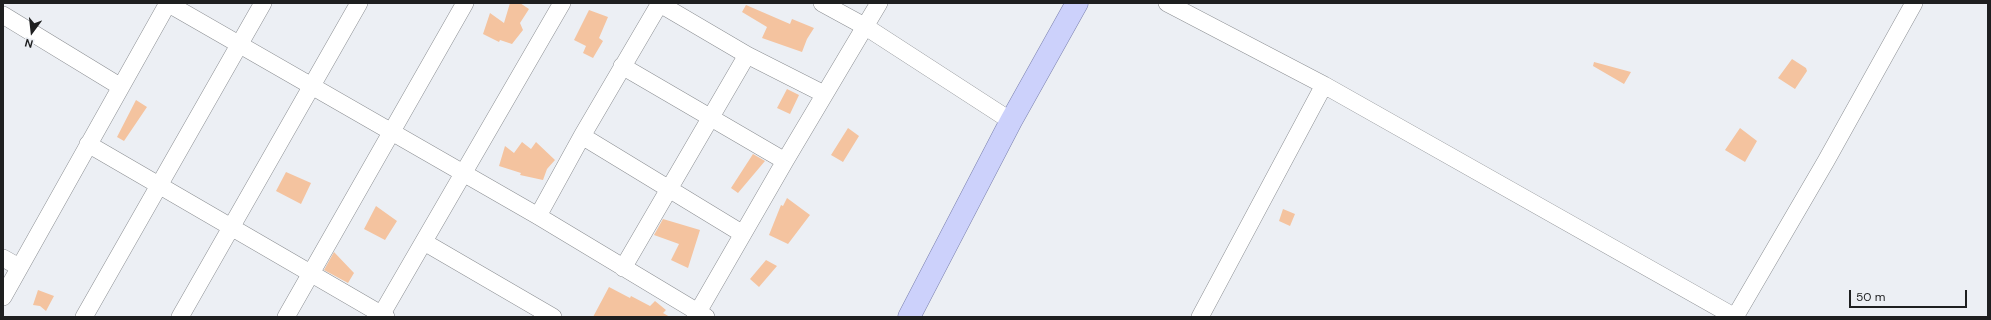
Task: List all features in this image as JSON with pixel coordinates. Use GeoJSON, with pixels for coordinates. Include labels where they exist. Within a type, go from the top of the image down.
{"type":"FeatureCollection","features":[{"type":"Feature","properties":{"kind":"main road"},"geometry":{"type":"LineString","coordinates":[[909,317],[1010,121],[1077,3]]}},
{"type":"Feature","properties":{"kind":"street"},"geometry":{"type":"LineString","coordinates":[[3,297],[168,3],[538,216],[700,315],[743,234],[785,161],[880,3]]}},
{"type":"Feature","properties":{"kind":"street"},"geometry":{"type":"LineString","coordinates":[[84,317],[263,3]]}},
{"type":"Feature","properties":{"kind":"street"},"geometry":{"type":"LineString","coordinates":[[180,317],[359,3]]}},
{"type":"Feature","properties":{"kind":"street"},"geometry":{"type":"LineString","coordinates":[[286,317],[312,274],[465,3]]}},
{"type":"Feature","properties":{"kind":"street"},"geometry":{"type":"LineString","coordinates":[[88,144],[159,184],[382,316],[562,3]]}},
{"type":"Feature","properties":{"kind":"street"},"geometry":{"type":"LineString","coordinates":[[538,216],[622,66],[660,3],[747,55],[824,94]]}},
{"type":"Feature","properties":{"kind":"street"},"geometry":{"type":"LineString","coordinates":[[822,3],[866,27],[1010,121]]}},
{"type":"Feature","properties":{"kind":"street"},"geometry":{"type":"LineString","coordinates":[[1167,3],[1324,85],[1735,317],[1826,161],[1914,3]]}},
{"type":"Feature","properties":{"kind":"street"},"geometry":{"type":"LineString","coordinates":[[3,15],[121,87]]}},
{"type":"Feature","properties":{"kind":"street"},"geometry":{"type":"LineString","coordinates":[[623,268],[747,55]]}},
{"type":"Feature","properties":{"kind":"street"},"geometry":{"type":"LineString","coordinates":[[622,66],[712,117],[785,161]]}},
{"type":"Feature","properties":{"kind":"street"},"geometry":{"type":"LineString","coordinates":[[1200,317],[1324,85]]}},
{"type":"Feature","properties":{"kind":"street"},"geometry":{"type":"LineString","coordinates":[[582,136],[743,234]]}},
{"type":"Feature","properties":{"kind":"street"},"geometry":{"type":"LineString","coordinates":[[424,242],[553,317]]}},
{"type":"Feature","properties":{"kind":"street"},"geometry":{"type":"LineString","coordinates":[[3,258],[19,267]]}},
{"type":"Feature","properties":{"kind":"building"},"geometry":{"type":"Polygon","coordinates":[[[510,3],[520,3],[529,9],[520,23],[523,30],[512,44],[500,40],[499,42],[483,34],[490,13],[504,23],[510,3]]]}},
{"type":"Feature","properties":{"kind":"building"},"geometry":{"type":"Polygon","coordinates":[[[746,5],[790,24],[792,19],[814,28],[807,39],[802,52],[762,38],[767,27],[742,12],[746,5]]]}},
{"type":"Feature","properties":{"kind":"building"},"geometry":{"type":"Polygon","coordinates":[[[589,10],[608,17],[599,38],[603,41],[593,58],[583,53],[586,46],[574,40],[589,10]]]}},
{"type":"Feature","properties":{"kind":"building"},"geometry":{"type":"Polygon","coordinates":[[[1792,59],[1806,68],[1807,71],[1795,89],[1778,78],[1792,59]]]}},
{"type":"Feature","properties":{"kind":"building"},"geometry":{"type":"Polygon","coordinates":[[[1594,62],[1631,72],[1624,84],[1593,66],[1594,62]]]}},
{"type":"Feature","properties":{"kind":"building"},"geometry":{"type":"Polygon","coordinates":[[[787,89],[799,95],[790,114],[777,108],[787,89]]]}},
{"type":"Feature","properties":{"kind":"building"},"geometry":{"type":"Polygon","coordinates":[[[136,100],[147,107],[124,141],[117,137],[136,100]]]}},
{"type":"Feature","properties":{"kind":"building"},"geometry":{"type":"Polygon","coordinates":[[[848,128],[859,136],[843,162],[831,155],[848,128]]]}},
{"type":"Feature","properties":{"kind":"building"},"geometry":{"type":"Polygon","coordinates":[[[1740,128],[1757,141],[1745,162],[1725,150],[1740,128]]]}},
{"type":"Feature","properties":{"kind":"building"},"geometry":{"type":"Polygon","coordinates":[[[522,142],[531,149],[536,142],[555,160],[547,169],[543,180],[520,175],[521,173],[499,166],[505,146],[514,153],[522,142]]]}},
{"type":"Feature","properties":{"kind":"building"},"geometry":{"type":"Polygon","coordinates":[[[753,154],[765,161],[738,193],[731,188],[753,154]]]}},
{"type":"Feature","properties":{"kind":"building"},"geometry":{"type":"Polygon","coordinates":[[[286,172],[311,183],[301,204],[276,191],[286,172]]]}},
{"type":"Feature","properties":{"kind":"building"},"geometry":{"type":"Polygon","coordinates":[[[787,198],[810,215],[788,244],[769,235],[781,205],[783,206],[787,198]]]}},
{"type":"Feature","properties":{"kind":"building"},"geometry":{"type":"Polygon","coordinates":[[[376,206],[397,221],[385,240],[364,229],[376,206]]]}},
{"type":"Feature","properties":{"kind":"building"},"geometry":{"type":"Polygon","coordinates":[[[1283,209],[1295,214],[1290,226],[1279,221],[1283,209]]]}},
{"type":"Feature","properties":{"kind":"building"},"geometry":{"type":"Polygon","coordinates":[[[663,219],[700,230],[688,268],[671,260],[679,244],[654,235],[663,219]]]}},
{"type":"Feature","properties":{"kind":"building"},"geometry":{"type":"Polygon","coordinates":[[[334,252],[354,273],[348,283],[324,270],[334,252]]]}},
{"type":"Feature","properties":{"kind":"building"},"geometry":{"type":"Polygon","coordinates":[[[766,260],[777,266],[759,287],[750,279],[766,260]]]}},
{"type":"Feature","properties":{"kind":"building"},"geometry":{"type":"Polygon","coordinates":[[[609,287],[650,306],[655,301],[666,310],[663,313],[670,317],[593,317],[609,287]]]}},
{"type":"Feature","properties":{"kind":"building"},"geometry":{"type":"Polygon","coordinates":[[[38,290],[54,296],[46,311],[40,306],[33,305],[38,290]]]}}]}
